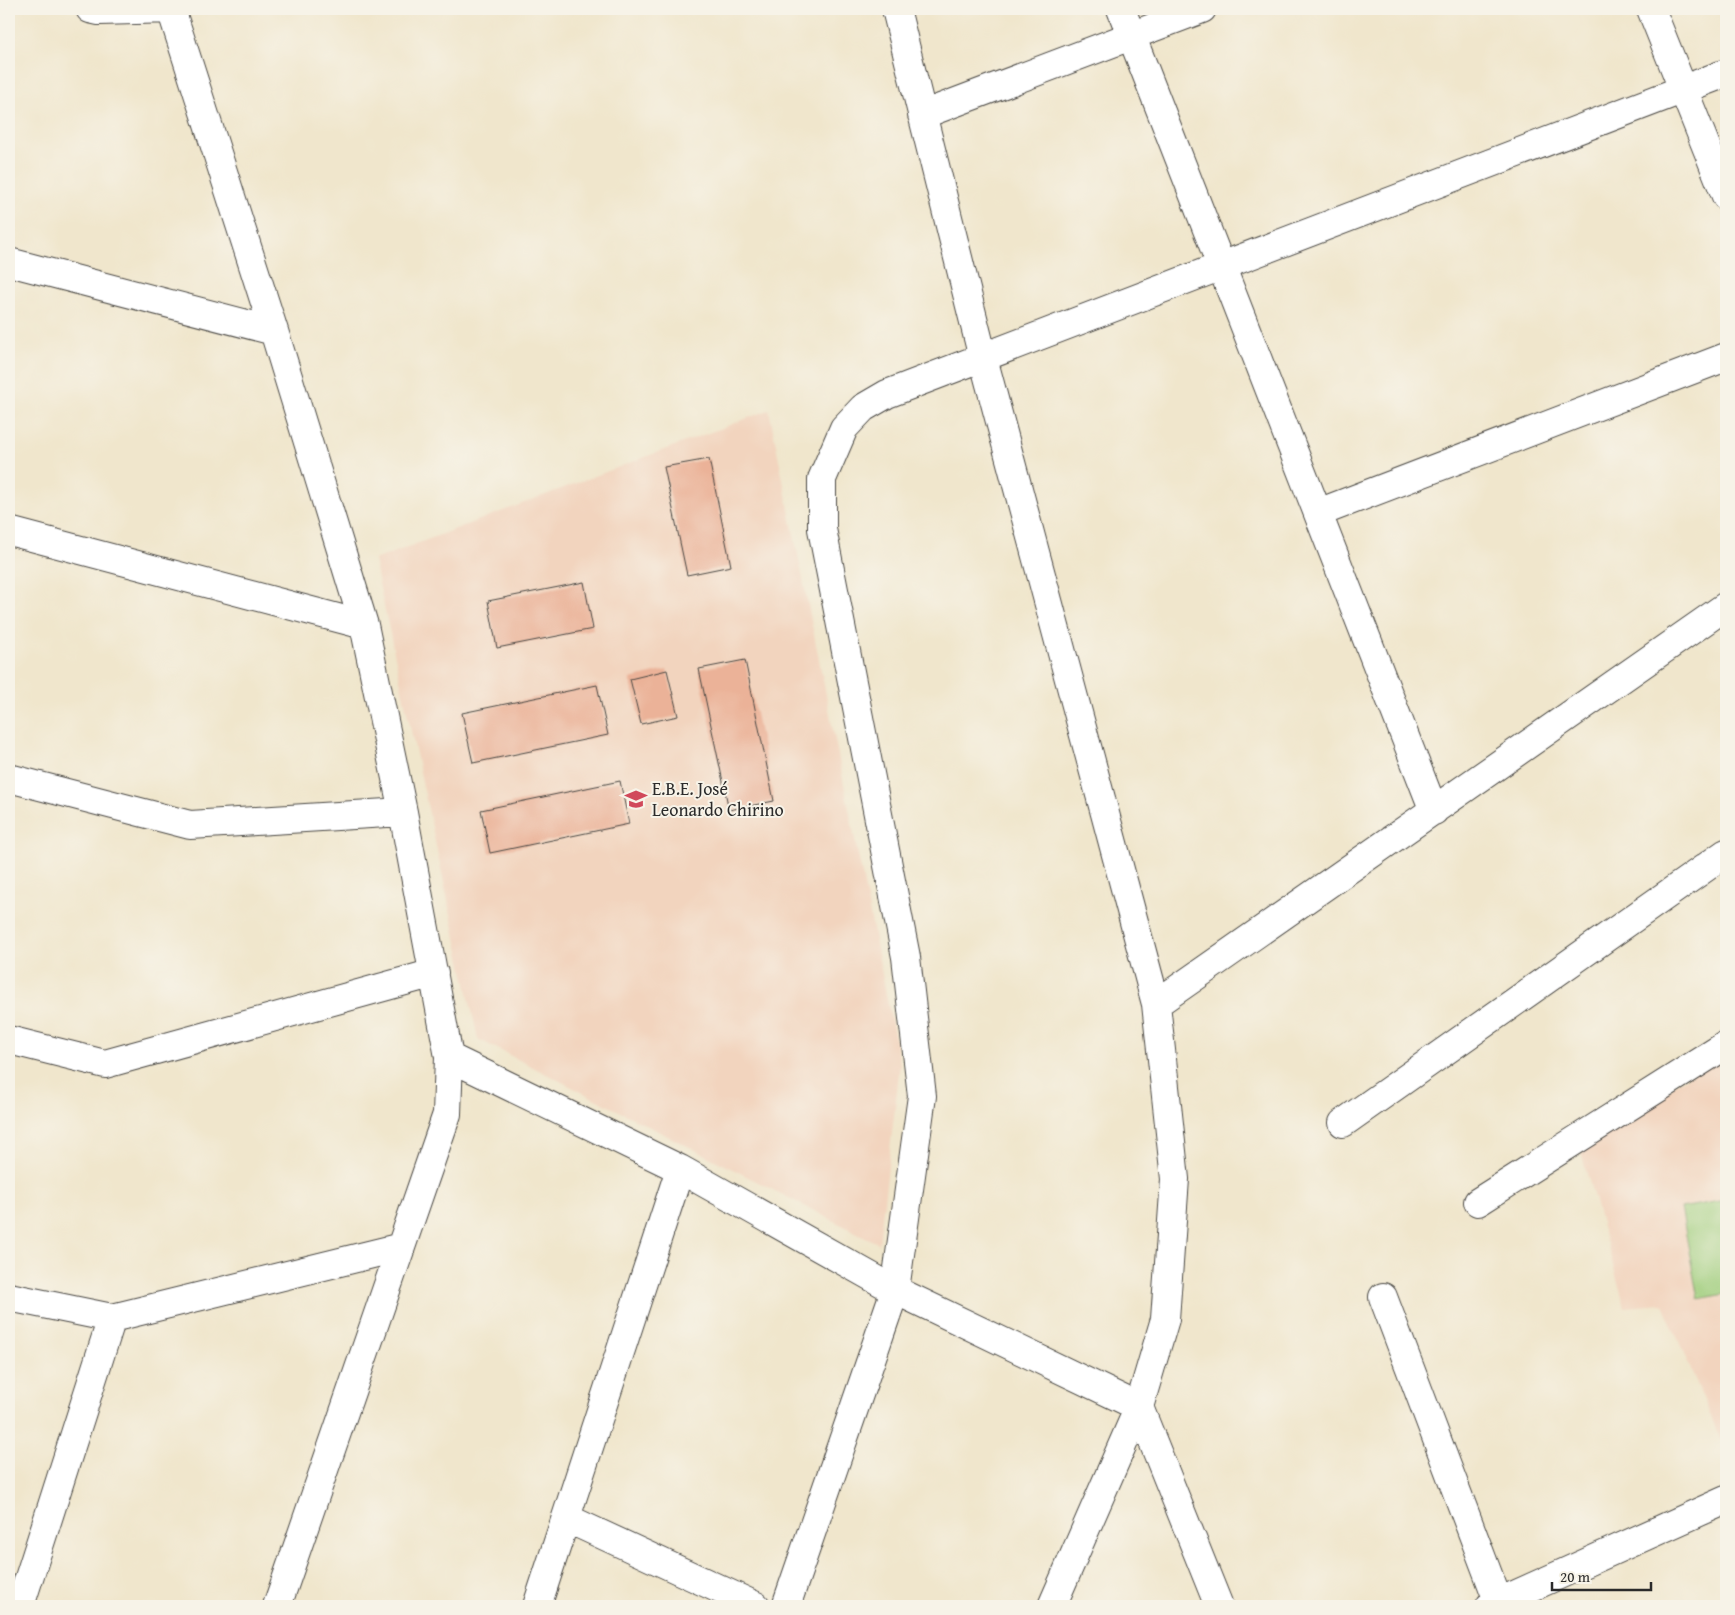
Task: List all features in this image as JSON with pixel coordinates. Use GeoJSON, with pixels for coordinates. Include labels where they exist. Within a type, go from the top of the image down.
{"type":"FeatureCollection","features":[{"type":"Feature","properties":{"kind":"street"},"geometry":{"type":"LineString","coordinates":[[90,9],[99,11],[172,9],[274,331],[364,625],[403,812],[449,1057],[447,1114],[277,1606]]}},
{"type":"Feature","properties":{"kind":"street"},"geometry":{"type":"LineString","coordinates":[[896,9],[983,358],[1156,1004],[1175,1179],[1165,1318],[1139,1407],[1052,1606]]}},
{"type":"Feature","properties":{"kind":"street"},"geometry":{"type":"LineString","coordinates":[[1121,9],[1434,811]]}},
{"type":"Feature","properties":{"kind":"street"},"geometry":{"type":"LineString","coordinates":[[922,115],[1202,9]]}},
{"type":"Feature","properties":{"kind":"street"},"geometry":{"type":"LineString","coordinates":[[1651,9],[1726,196]]}},
{"type":"Feature","properties":{"kind":"street"},"geometry":{"type":"LineString","coordinates":[[786,1606],[895,1290],[922,1096],[906,957],[822,529],[822,479],[844,428],[863,408],[887,394],[1726,73]]}},
{"type":"Feature","properties":{"kind":"street"},"geometry":{"type":"LineString","coordinates":[[9,262],[274,331]]}},
{"type":"Feature","properties":{"kind":"street"},"geometry":{"type":"LineString","coordinates":[[1318,513],[1726,357]]}},
{"type":"Feature","properties":{"kind":"street"},"geometry":{"type":"LineString","coordinates":[[9,531],[364,625]]}},
{"type":"Feature","properties":{"kind":"street"},"geometry":{"type":"LineString","coordinates":[[1156,1004],[1726,606]]}},
{"type":"Feature","properties":{"kind":"street"},"geometry":{"type":"LineString","coordinates":[[9,778],[190,825],[403,812]]}},
{"type":"Feature","properties":{"kind":"street"},"geometry":{"type":"LineString","coordinates":[[1343,1123],[1726,854]]}},
{"type":"Feature","properties":{"kind":"street"},"geometry":{"type":"LineString","coordinates":[[9,1040],[105,1064],[434,973]]}},
{"type":"Feature","properties":{"kind":"street"},"geometry":{"type":"LineString","coordinates":[[1478,1202],[1726,1045]]}},
{"type":"Feature","properties":{"kind":"street"},"geometry":{"type":"LineString","coordinates":[[449,1057],[680,1169],[895,1290],[1139,1407],[1219,1606]]}},
{"type":"Feature","properties":{"kind":"street"},"geometry":{"type":"LineString","coordinates":[[537,1606],[680,1169]]}},
{"type":"Feature","properties":{"kind":"street"},"geometry":{"type":"LineString","coordinates":[[9,1297],[112,1318],[401,1248]]}},
{"type":"Feature","properties":{"kind":"street"},"geometry":{"type":"LineString","coordinates":[[1383,1297],[1496,1605],[1726,1500]]}},
{"type":"Feature","properties":{"kind":"street"},"geometry":{"type":"LineString","coordinates":[[20,1606],[112,1318]]}},
{"type":"Feature","properties":{"kind":"street"},"geometry":{"type":"LineString","coordinates":[[566,1518],[756,1606]]}},
{"type":"Feature","properties":{"kind":"shaded area","name":"E.B.E. José Leonardo Chirino"},"geometry":{"type":"Polygon","coordinates":[[[769,410],[900,1064],[879,1244],[478,1039],[374,560],[769,410]]]}},
{"type":"Feature","properties":{"kind":"shaded area"},"geometry":{"type":"Polygon","coordinates":[[[1726,1051],[1726,1452],[1663,1304],[1625,1307],[1580,1149],[1726,1051]]]}},
{"type":"Feature","properties":{"kind":"green space"},"geometry":{"type":"Polygon","coordinates":[[[1726,1200],[1726,1294],[1698,1299],[1681,1208],[1726,1200]]]}},
{"type":"Feature","properties":{"kind":"building"},"geometry":{"type":"Polygon","coordinates":[[[709,459],[731,566],[687,575],[664,467],[709,459]]]}},
{"type":"Feature","properties":{"kind":"building"},"geometry":{"type":"Polygon","coordinates":[[[584,582],[593,629],[497,648],[488,601],[584,582]]]}},
{"type":"Feature","properties":{"kind":"building"},"geometry":{"type":"Polygon","coordinates":[[[745,660],[774,801],[729,810],[699,669],[745,660]]]}},
{"type":"Feature","properties":{"kind":"building"},"geometry":{"type":"Polygon","coordinates":[[[667,670],[678,716],[641,724],[630,679],[667,670]]]}},
{"type":"Feature","properties":{"kind":"building"},"geometry":{"type":"Polygon","coordinates":[[[597,685],[608,735],[473,763],[462,713],[597,685]]]}},
{"type":"Feature","properties":{"kind":"building"},"geometry":{"type":"Polygon","coordinates":[[[620,781],[629,824],[490,853],[481,810],[620,781]]]}},
{"type":"Feature","properties":{"kind":"place","name":"E.B.E. José Leonardo Chirino"},"geometry":{"type":"Point","coordinates":[636,799]}}]}
